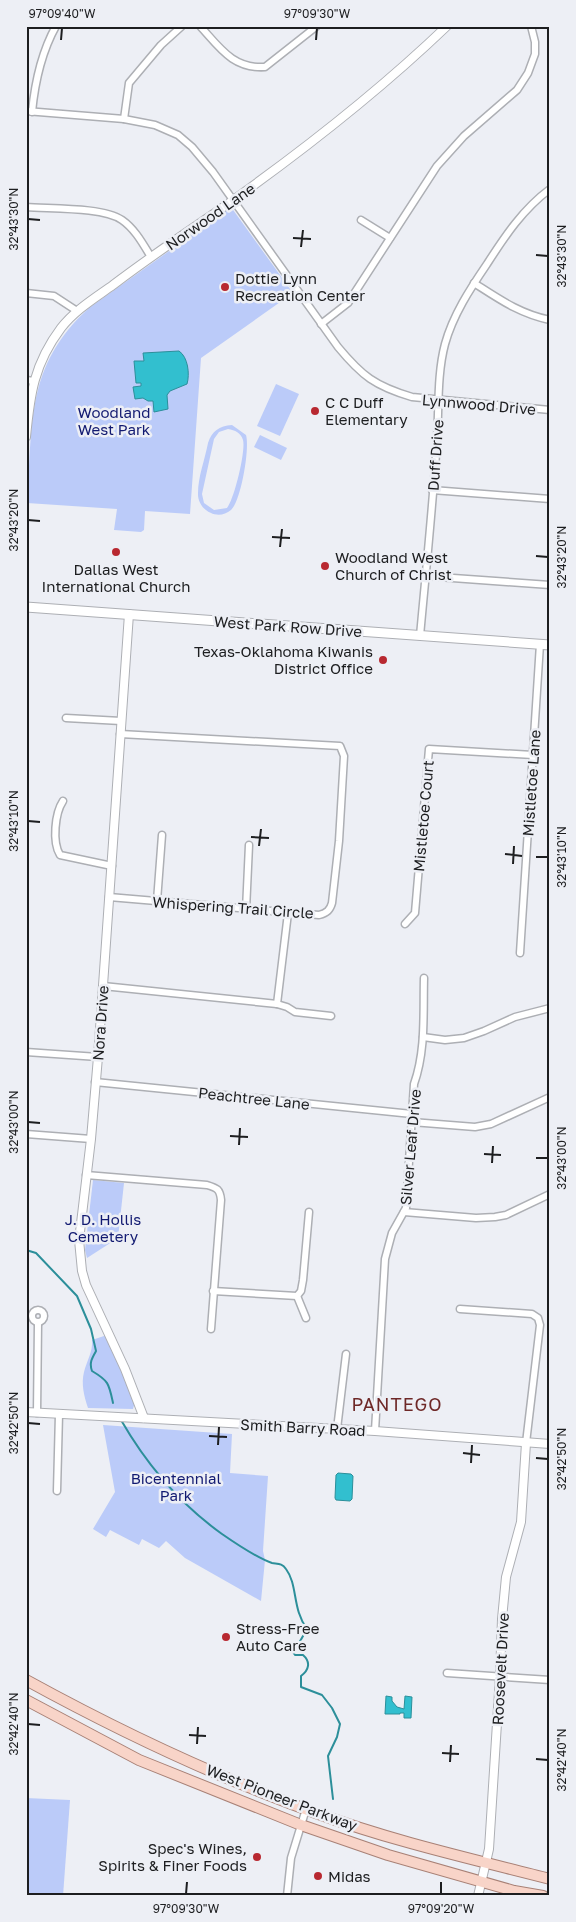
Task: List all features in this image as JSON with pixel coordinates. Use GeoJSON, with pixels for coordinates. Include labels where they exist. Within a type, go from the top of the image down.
{"type":"FeatureCollection","features":[{"type":"Feature","properties":{"kind":"main road","name":"West Park Row Drive"},"geometry":{"type":"LineString","coordinates":[[26,607],[545,645]]}},
{"type":"Feature","properties":{"kind":"main road","name":"West Pioneer Parkway"},"geometry":{"type":"LineString","coordinates":[[26,1680],[121,1730],[306,1809],[347,1823],[486,1863],[550,1879]]}},
{"type":"Feature","properties":{"kind":"main road","name":"West Pioneer Parkway"},"geometry":{"type":"LineString","coordinates":[[26,1700],[138,1760],[301,1825],[388,1856],[514,1891],[543,1896]]}},
{"type":"Feature","properties":{"kind":"street"},"geometry":{"type":"LineString","coordinates":[[29,111],[39,67],[56,26]]}},
{"type":"Feature","properties":{"kind":"street"},"geometry":{"type":"LineString","coordinates":[[124,119],[129,83],[161,44],[182,26]]}},
{"type":"Feature","properties":{"kind":"street"},"geometry":{"type":"LineString","coordinates":[[200,26],[231,57],[242,65],[254,68],[265,67],[317,26]]}},
{"type":"Feature","properties":{"kind":"street","name":"Norwood Lane"},"geometry":{"type":"LineString","coordinates":[[26,437],[30,380],[44,353],[77,311],[151,256],[329,130],[447,26]]}},
{"type":"Feature","properties":{"kind":"street"},"geometry":{"type":"LineString","coordinates":[[321,324],[348,303],[437,166],[464,136],[517,90],[528,73],[535,54],[535,42],[531,26]]}},
{"type":"Feature","properties":{"kind":"street","name":"Lynnwood Drive"},"geometry":{"type":"LineString","coordinates":[[29,111],[124,119],[155,125],[178,135],[208,165],[321,324],[357,370],[373,382],[412,398],[550,410]]}},
{"type":"Feature","properties":{"kind":"street","name":"Duff Drive"},"geometry":{"type":"LineString","coordinates":[[420,636],[438,401],[445,346],[456,315],[474,283],[511,227],[528,208],[549,190]]}},
{"type":"Feature","properties":{"kind":"street"},"geometry":{"type":"LineString","coordinates":[[26,207],[92,211],[112,215],[122,220],[133,230],[151,256]]}},
{"type":"Feature","properties":{"kind":"street"},"geometry":{"type":"LineString","coordinates":[[361,220],[390,238]]}},
{"type":"Feature","properties":{"kind":"street"},"geometry":{"type":"LineString","coordinates":[[474,283],[514,308],[531,316],[550,320]]}},
{"type":"Feature","properties":{"kind":"street"},"geometry":{"type":"LineString","coordinates":[[26,293],[54,296],[77,311]]}},
{"type":"Feature","properties":{"kind":"street"},"geometry":{"type":"LineString","coordinates":[[432,490],[550,499]]}},
{"type":"Feature","properties":{"kind":"street"},"geometry":{"type":"LineString","coordinates":[[425,576],[550,585]]}},
{"type":"Feature","properties":{"kind":"street","name":"Nora Drive"},"geometry":{"type":"LineString","coordinates":[[129,614],[98,1057],[91,1139],[79,1240],[82,1271],[86,1285],[125,1369],[144,1418]]}},
{"type":"Feature","properties":{"kind":"street","name":"Mistletoe Lane"},"geometry":{"type":"LineString","coordinates":[[520,953],[533,755],[545,645]]}},
{"type":"Feature","properties":{"kind":"street"},"geometry":{"type":"LineString","coordinates":[[66,718],[121,721]]}},
{"type":"Feature","properties":{"kind":"street","name":"Whispering Trail Circle"},"geometry":{"type":"LineString","coordinates":[[109,897],[246,910],[326,913],[330,909],[334,893],[339,841],[344,756],[340,746],[120,734]]}},
{"type":"Feature","properties":{"kind":"street","name":"Mistletoe Court"},"geometry":{"type":"LineString","coordinates":[[405,924],[414,913],[429,749],[533,755]]}},
{"type":"Feature","properties":{"kind":"street"},"geometry":{"type":"LineString","coordinates":[[63,801],[59,807],[56,841],[60,855],[112,866]]}},
{"type":"Feature","properties":{"kind":"street"},"geometry":{"type":"LineString","coordinates":[[158,901],[162,835]]}},
{"type":"Feature","properties":{"kind":"street"},"geometry":{"type":"LineString","coordinates":[[246,910],[249,845]]}},
{"type":"Feature","properties":{"kind":"street"},"geometry":{"type":"LineString","coordinates":[[277,1004],[288,913]]}},
{"type":"Feature","properties":{"kind":"street","name":"Silver Leaf Drive"},"geometry":{"type":"LineString","coordinates":[[375,1431],[384,1260],[392,1233],[404,1212],[409,1179],[414,1084],[420,1067],[423,1037],[424,978]]}},
{"type":"Feature","properties":{"kind":"street"},"geometry":{"type":"LineString","coordinates":[[103,986],[277,1004],[295,1012],[331,1016]]}},
{"type":"Feature","properties":{"kind":"street"},"geometry":{"type":"LineString","coordinates":[[423,1037],[445,1040],[464,1038],[515,1017],[550,1008]]}},
{"type":"Feature","properties":{"kind":"street"},"geometry":{"type":"LineString","coordinates":[[26,1052],[98,1057]]}},
{"type":"Feature","properties":{"kind":"street","name":"Peachtree Lane"},"geometry":{"type":"LineString","coordinates":[[95,1082],[412,1114]]}},
{"type":"Feature","properties":{"kind":"street"},"geometry":{"type":"LineString","coordinates":[[412,1122],[475,1127],[491,1124],[550,1097]]}},
{"type":"Feature","properties":{"kind":"street"},"geometry":{"type":"LineString","coordinates":[[26,1134],[91,1139]]}},
{"type":"Feature","properties":{"kind":"street"},"geometry":{"type":"LineString","coordinates":[[86,1175],[207,1185],[217,1188],[220,1192],[221,1200],[210,1328]]}},
{"type":"Feature","properties":{"kind":"street"},"geometry":{"type":"LineString","coordinates":[[404,1212],[476,1218],[495,1217],[506,1215],[550,1194]]}},
{"type":"Feature","properties":{"kind":"street"},"geometry":{"type":"LineString","coordinates":[[297,1296],[301,1291],[303,1280],[309,1212]]}},
{"type":"Feature","properties":{"kind":"street"},"geometry":{"type":"LineString","coordinates":[[213,1291],[297,1296]]}},
{"type":"Feature","properties":{"kind":"street"},"geometry":{"type":"LineString","coordinates":[[297,1296],[306,1318]]}},
{"type":"Feature","properties":{"kind":"street"},"geometry":{"type":"LineString","coordinates":[[460,1309],[532,1314],[538,1318],[540,1325],[526,1443]]}},
{"type":"Feature","properties":{"kind":"street"},"geometry":{"type":"LineString","coordinates":[[37,1413],[38,1323]]}},
{"type":"Feature","properties":{"kind":"street"},"geometry":{"type":"LineString","coordinates":[[337,1429],[346,1354]]}},
{"type":"Feature","properties":{"kind":"street","name":"Smith Barry Road"},"geometry":{"type":"LineString","coordinates":[[26,1412],[375,1431],[550,1444]]}},
{"type":"Feature","properties":{"kind":"street"},"geometry":{"type":"LineString","coordinates":[[57,1491],[58,1414]]}},
{"type":"Feature","properties":{"kind":"street","name":"Roosevelt Drive"},"geometry":{"type":"LineString","coordinates":[[478,1896],[486,1863],[492,1819],[502,1619],[506,1577],[521,1522],[526,1443]]}},
{"type":"Feature","properties":{"kind":"street"},"geometry":{"type":"LineString","coordinates":[[447,1673],[550,1680]]}},
{"type":"Feature","properties":{"kind":"street"},"geometry":{"type":"LineString","coordinates":[[287,1896],[291,1858],[306,1809]]}},
{"type":"Feature","properties":{"kind":"green space","name":"Woodland West Park"},"geometry":{"type":"Polygon","coordinates":[[[231,207],[293,293],[201,358],[190,514],[145,511],[144,530],[141,532],[114,530],[117,509],[27,503],[32,421],[36,397],[43,374],[53,352],[68,330],[89,308],[231,207]]]}},
{"type":"Feature","properties":{"kind":"green space"},"geometry":{"type":"Polygon","coordinates":[[[276,384],[299,394],[280,436],[257,426],[276,384]]]}},
{"type":"Feature","properties":{"kind":"green space"},"geometry":{"type":"Polygon","coordinates":[[[232,425],[246,435],[247,451],[241,486],[235,505],[231,510],[220,515],[204,509],[198,493],[208,443],[214,432],[232,425]],[[228,429],[219,432],[214,439],[202,494],[204,503],[214,510],[227,508],[230,503],[241,464],[243,440],[235,431],[228,429]]]}},
{"type":"Feature","properties":{"kind":"green space"},"geometry":{"type":"Polygon","coordinates":[[[260,435],[287,448],[281,460],[254,447],[260,435]]]}},
{"type":"Feature","properties":{"kind":"green space","name":"J. D. Hollis Cemetery"},"geometry":{"type":"Polygon","coordinates":[[[93,1180],[124,1183],[118,1238],[87,1258],[85,1250],[93,1180]]]}},
{"type":"Feature","properties":{"kind":"green space"},"geometry":{"type":"Polygon","coordinates":[[[107,1335],[135,1402],[133,1409],[88,1408],[83,1381],[92,1348],[92,1340],[107,1335]]]}},
{"type":"Feature","properties":{"kind":"green space","name":"Bicentennial Park"},"geometry":{"type":"Polygon","coordinates":[[[103,1425],[232,1434],[230,1473],[268,1476],[263,1551],[265,1560],[261,1601],[185,1558],[166,1541],[159,1548],[142,1539],[139,1545],[110,1530],[106,1537],[93,1529],[115,1492],[103,1425]]]}},
{"type":"Feature","properties":{"kind":"green space"},"geometry":{"type":"Polygon","coordinates":[[[26,1798],[70,1800],[63,1896],[26,1896],[26,1798]]]}},
{"type":"Feature","properties":{"kind":"shaded area"},"geometry":{"type":"Polygon","coordinates":[[[179,351],[188,366],[187,384],[170,391],[167,395],[168,409],[154,412],[153,401],[143,398],[135,399],[133,387],[141,386],[141,383],[136,383],[134,361],[144,361],[143,353],[179,351]]]}},
{"type":"Feature","properties":{"kind":"shaded area"},"geometry":{"type":"Polygon","coordinates":[[[338,1473],[351,1474],[353,1476],[352,1499],[350,1501],[336,1500],[335,1498],[336,1475],[338,1473]]]}},
{"type":"Feature","properties":{"kind":"shaded area"},"geometry":{"type":"Polygon","coordinates":[[[386,1696],[392,1697],[392,1701],[397,1707],[404,1709],[405,1696],[412,1697],[411,1718],[404,1718],[404,1713],[385,1714],[386,1696]]]}},
{"type":"Feature","properties":{"kind":"waterway"},"geometry":{"type":"LineString","coordinates":[[26,1250],[36,1253],[77,1296],[91,1329],[96,1351],[92,1358],[92,1371],[107,1384],[113,1403]]}},
{"type":"Feature","properties":{"kind":"waterway"},"geometry":{"type":"LineString","coordinates":[[121,1420],[153,1468],[192,1510],[246,1550],[266,1561],[280,1564],[290,1575],[299,1613],[307,1629],[299,1643],[294,1646],[293,1652],[295,1655],[303,1655],[308,1663],[306,1671],[301,1676],[301,1687],[322,1695],[332,1708],[340,1724],[337,1737],[328,1756],[333,1799]]}},
{"type":"Feature","properties":{"kind":"place","name":"Dottie Lynn Recreation Center"},"geometry":{"type":"Point","coordinates":[225,287]}},
{"type":"Feature","properties":{"kind":"place","name":"C C Duff Elementary"},"geometry":{"type":"Point","coordinates":[315,411]}},
{"type":"Feature","properties":{"kind":"place","name":"Dallas West International Church"},"geometry":{"type":"Point","coordinates":[116,552]}},
{"type":"Feature","properties":{"kind":"place","name":"Woodland West Church of Christ"},"geometry":{"type":"Point","coordinates":[325,566]}},
{"type":"Feature","properties":{"kind":"place","name":"Texas-Oklahoma Kiwanis District Office"},"geometry":{"type":"Point","coordinates":[383,660]}},
{"type":"Feature","properties":{"kind":"place","name":"Stress-Free Auto Care"},"geometry":{"type":"Point","coordinates":[226,1637]}},
{"type":"Feature","properties":{"kind":"place","name":"Spec's Wines, Spirits & Finer Foods"},"geometry":{"type":"Point","coordinates":[257,1857]}},
{"type":"Feature","properties":{"kind":"place","name":"Midas"},"geometry":{"type":"Point","coordinates":[318,1876]}},
{"type":"Feature","properties":{"kind":"district","name":"PANTEGO"},"geometry":{"type":"Point","coordinates":[397,1404]}}]}
